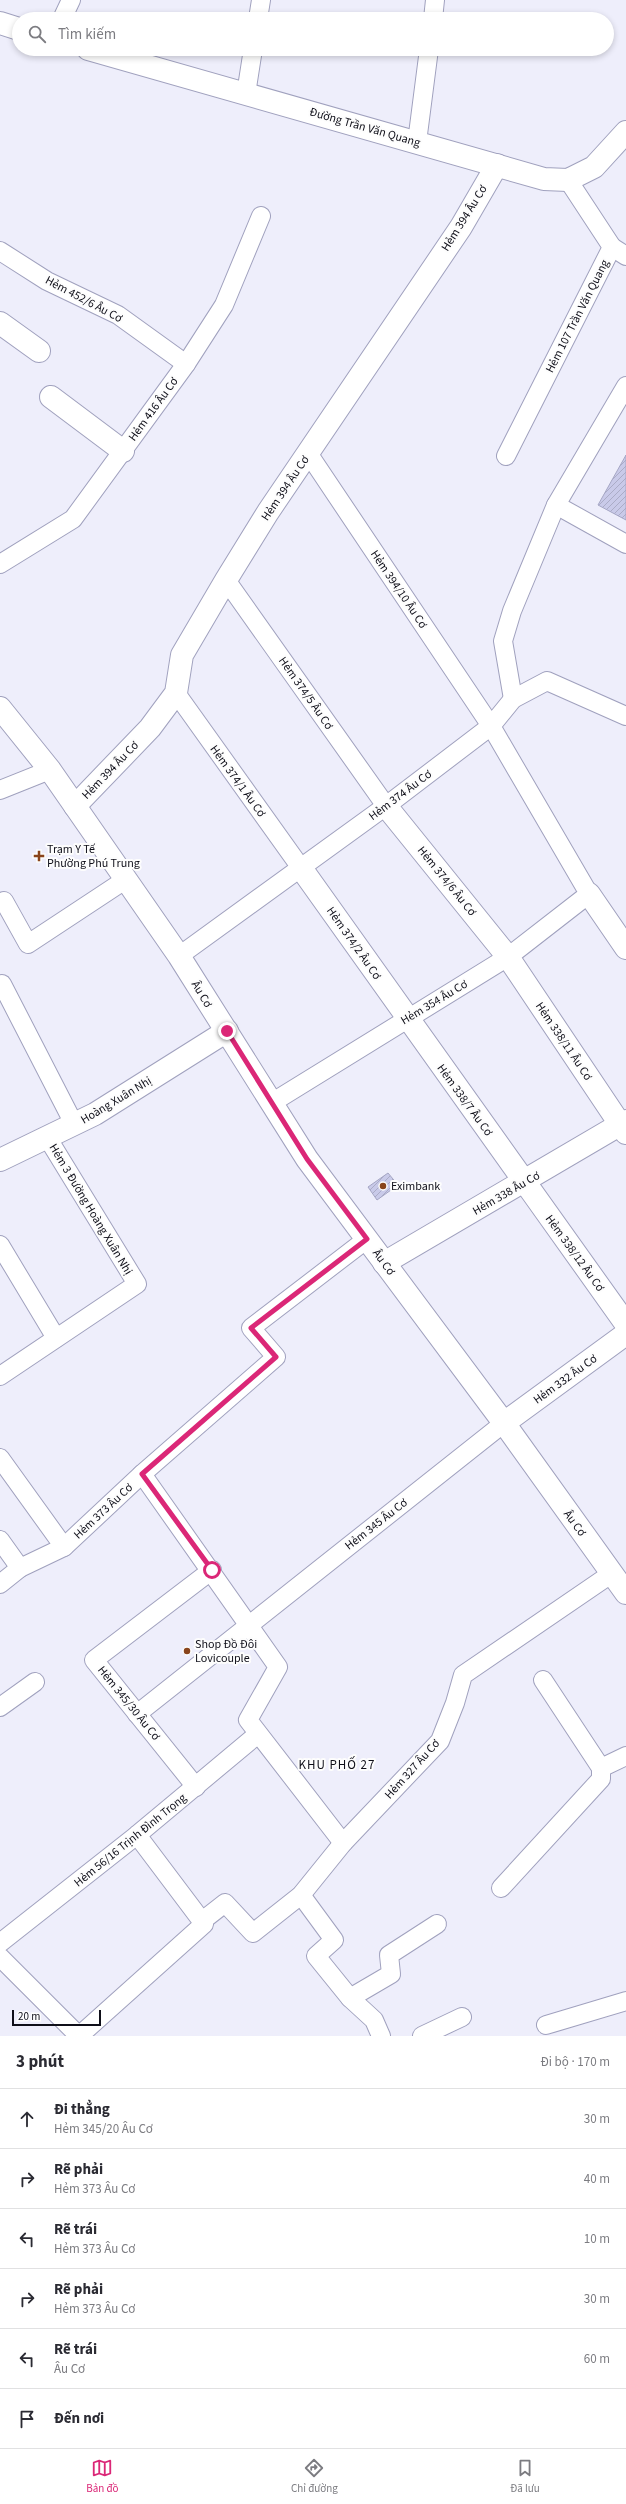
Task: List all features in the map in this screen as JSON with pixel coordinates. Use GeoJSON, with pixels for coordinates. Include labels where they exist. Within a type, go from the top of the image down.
{"type":"FeatureCollection","features":[{"type":"Feature","properties":{"kind":"street","name":"Đường Trần Văn Quang"},"geometry":{"type":"LineString","coordinates":[[113,56],[544,179],[568,180],[594,167],[626,132]]}},
{"type":"Feature","properties":{"kind":"street","name":"Hẻm 394 Âu Cơ"},"geometry":{"type":"LineString","coordinates":[[75,806],[150,728],[176,693],[182,655],[226,580],[268,512],[461,227],[497,165]]}},
{"type":"Feature","properties":{"kind":"street"},"geometry":{"type":"LineString","coordinates":[[0,323],[39,351]]}},
{"type":"Feature","properties":{"kind":"street"},"geometry":{"type":"LineString","coordinates":[[51,398],[123,451]]}},
{"type":"Feature","properties":{"kind":"street","name":"Âu Cơ"},"geometry":{"type":"LineString","coordinates":[[0,708],[50,770],[179,956],[273,1102],[307,1159],[504,1423],[618,1572],[626,1593]]}},
{"type":"Feature","properties":{"kind":"street","name":"Hẻm 374/6 Âu Cơ"},"geometry":{"type":"LineString","coordinates":[[386,806],[508,957]]}},
{"type":"Feature","properties":{"kind":"street","name":"Hẻm 374/2 Âu Cơ"},"geometry":{"type":"LineString","coordinates":[[301,868],[407,1018]]}},
{"type":"Feature","properties":{"kind":"street"},"geometry":{"type":"LineString","coordinates":[[589,894],[626,948]]}},
{"type":"Feature","properties":{"kind":"street","name":"Hẻm 338/11 Âu Cơ"},"geometry":{"type":"LineString","coordinates":[[508,957],[624,1127]]}},
{"type":"Feature","properties":{"kind":"street","name":"Hẻm 338/7 Âu Cơ"},"geometry":{"type":"LineString","coordinates":[[407,1018],[524,1182]]}},
{"type":"Feature","properties":{"kind":"street","name":"Hoàng Xuân Nhị"},"geometry":{"type":"LineString","coordinates":[[0,1160],[95,1114],[227,1031]]}},
{"type":"Feature","properties":{"kind":"street","name":"Hẻm 338 Âu Cơ"},"geometry":{"type":"LineString","coordinates":[[384,1263],[524,1182],[624,1127]]}},
{"type":"Feature","properties":{"kind":"street","name":"Hẻm 338/12 Âu Cơ"},"geometry":{"type":"LineString","coordinates":[[524,1182],[626,1324]]}},
{"type":"Feature","properties":{"kind":"street","name":"Hẻm 332 Âu Cơ"},"geometry":{"type":"LineString","coordinates":[[504,1423],[626,1334]]}},
{"type":"Feature","properties":{"kind":"lane"},"geometry":{"type":"LineString","coordinates":[[65,12],[70,0]]}},
{"type":"Feature","properties":{"kind":"lane"},"geometry":{"type":"LineString","coordinates":[[259,12],[261,0]]}},
{"type":"Feature","properties":{"kind":"lane"},"geometry":{"type":"LineString","coordinates":[[434,12],[435,0]]}},
{"type":"Feature","properties":{"kind":"lane"},"geometry":{"type":"LineString","coordinates":[[246,94],[252,56]]}},
{"type":"Feature","properties":{"kind":"lane"},"geometry":{"type":"LineString","coordinates":[[417,142],[428,56]]}},
{"type":"Feature","properties":{"kind":"lane","name":"Hẻm 107 Trần Văn Quang"},"geometry":{"type":"LineString","coordinates":[[506,456],[619,252],[568,180]]}},
{"type":"Feature","properties":{"kind":"lane","name":"Hẻm 416 Âu Cơ"},"geometry":{"type":"LineString","coordinates":[[0,564],[73,519],[186,364],[224,305],[261,216]]}},
{"type":"Feature","properties":{"kind":"lane","name":"Hẻm 452/6 Âu Cơ"},"geometry":{"type":"LineString","coordinates":[[0,251],[47,281],[118,316],[186,364]]}},
{"type":"Feature","properties":{"kind":"lane"},"geometry":{"type":"LineString","coordinates":[[513,699],[503,641],[512,611],[556,505],[626,386]]}},
{"type":"Feature","properties":{"kind":"lane","name":"Hẻm 394/10 Âu Cơ"},"geometry":{"type":"LineString","coordinates":[[308,453],[491,726],[589,894]]}},
{"type":"Feature","properties":{"kind":"lane"},"geometry":{"type":"LineString","coordinates":[[556,505],[626,544]]}},
{"type":"Feature","properties":{"kind":"lane","name":"Hẻm 374/5 Âu Cơ"},"geometry":{"type":"LineString","coordinates":[[226,580],[386,806]]}},
{"type":"Feature","properties":{"kind":"lane","name":"Hẻm 374 Âu Cơ"},"geometry":{"type":"LineString","coordinates":[[179,956],[386,806],[491,726],[513,699],[547,681],[626,716]]}},
{"type":"Feature","properties":{"kind":"lane","name":"Hẻm 374/1 Âu Cơ"},"geometry":{"type":"LineString","coordinates":[[176,693],[301,868]]}},
{"type":"Feature","properties":{"kind":"lane"},"geometry":{"type":"LineString","coordinates":[[0,790],[50,770]]}},
{"type":"Feature","properties":{"kind":"lane"},"geometry":{"type":"LineString","coordinates":[[4,901],[28,944],[125,880]]}},
{"type":"Feature","properties":{"kind":"lane","name":"Hẻm 354 Âu Cơ"},"geometry":{"type":"LineString","coordinates":[[273,1102],[508,957],[589,894]]}},
{"type":"Feature","properties":{"kind":"lane"},"geometry":{"type":"LineString","coordinates":[[2,984],[74,1124]]}},
{"type":"Feature","properties":{"kind":"lane","name":"Hẻm 3 Đường Hoàng Xuân Nhị"},"geometry":{"type":"LineString","coordinates":[[0,1376],[137,1284],[47,1137]]}},
{"type":"Feature","properties":{"kind":"lane","name":"Hẻm 373 Âu Cơ"},"geometry":{"type":"LineString","coordinates":[[0,1584],[20,1568],[64,1547],[142,1474],[276,1357],[251,1328],[367,1239]]}},
{"type":"Feature","properties":{"kind":"lane"},"geometry":{"type":"LineString","coordinates":[[0,1245],[56,1338]]}},
{"type":"Feature","properties":{"kind":"lane","name":"Hẻm 345 Âu Cơ"},"geometry":{"type":"LineString","coordinates":[[137,1714],[248,1624],[504,1423]]}},
{"type":"Feature","properties":{"kind":"lane"},"geometry":{"type":"LineString","coordinates":[[3,1470],[64,1547]]}},
{"type":"Feature","properties":{"kind":"lane"},"geometry":{"type":"LineString","coordinates":[[142,1474],[212,1570],[278,1667],[248,1720],[343,1843]]}},
{"type":"Feature","properties":{"kind":"lane"},"geometry":{"type":"LineString","coordinates":[[0,1540],[20,1568]]}},
{"type":"Feature","properties":{"kind":"lane","name":"Hẻm 345/30 Âu Cơ"},"geometry":{"type":"LineString","coordinates":[[196,1787],[94,1660],[212,1570]]}},
{"type":"Feature","properties":{"kind":"lane","name":"Hẻm 327 Âu Cơ"},"geometry":{"type":"LineString","coordinates":[[202,1921],[225,1903],[253,1933],[301,1895],[343,1843],[440,1741],[455,1703],[463,1675],[618,1572]]}},
{"type":"Feature","properties":{"kind":"lane"},"geometry":{"type":"LineString","coordinates":[[501,1888],[601,1779],[601,1768],[543,1680]]}},
{"type":"Feature","properties":{"kind":"lane"},"geometry":{"type":"LineString","coordinates":[[0,1707],[35,1682]]}},
{"type":"Feature","properties":{"kind":"lane","name":"Hẻm 56/16 Trịnh Đình Trọng"},"geometry":{"type":"LineString","coordinates":[[0,1943],[137,1835],[258,1734]]}},
{"type":"Feature","properties":{"kind":"lane"},"geometry":{"type":"LineString","coordinates":[[601,1768],[626,1756]]}},
{"type":"Feature","properties":{"kind":"lane"},"geometry":{"type":"LineString","coordinates":[[0,1956],[79,2036],[204,1924],[137,1835]]}},
{"type":"Feature","properties":{"kind":"lane"},"geometry":{"type":"LineString","coordinates":[[301,1895],[334,1940],[316,1956],[350,1998],[374,2020],[381,2036]]}},
{"type":"Feature","properties":{"kind":"lane"},"geometry":{"type":"LineString","coordinates":[[350,1998],[391,1974],[389,1955],[437,1924]]}},
{"type":"Feature","properties":{"kind":"lane"},"geometry":{"type":"LineString","coordinates":[[546,2025],[626,2001]]}},
{"type":"Feature","properties":{"kind":"lane"},"geometry":{"type":"LineString","coordinates":[[422,2036],[462,2017]]}},
{"type":"Feature","properties":{"kind":"building"},"geometry":{"type":"Polygon","coordinates":[[[626,455],[626,520],[598,505],[626,455]]]}},
{"type":"Feature","properties":{"kind":"building","name":"Eximbank"},"geometry":{"type":"Polygon","coordinates":[[[388,1173],[398,1185],[377,1200],[368,1187],[388,1173]]]}},
{"type":"Feature","properties":{"kind":"place","name":"Trạm Y Tế Phường Phú Trung"},"geometry":{"type":"Point","coordinates":[39,856]}},
{"type":"Feature","properties":{"kind":"place","name":"Eximbank"},"geometry":{"type":"Point","coordinates":[383,1186]}},
{"type":"Feature","properties":{"kind":"place","name":"Shop Đồ Đôi Lovicouple"},"geometry":{"type":"Point","coordinates":[187,1651]}},
{"type":"Feature","properties":{"kind":"district","name":"KHU PHỐ 27"},"geometry":{"type":"Point","coordinates":[337,1764]}},
{"type":"Feature","properties":{"kind":"route"},"geometry":{"type":"LineString","coordinates":[[212,1570],[142,1474],[276,1357],[251,1328],[367,1239],[307,1159],[273,1102],[227,1031]]}}]}
